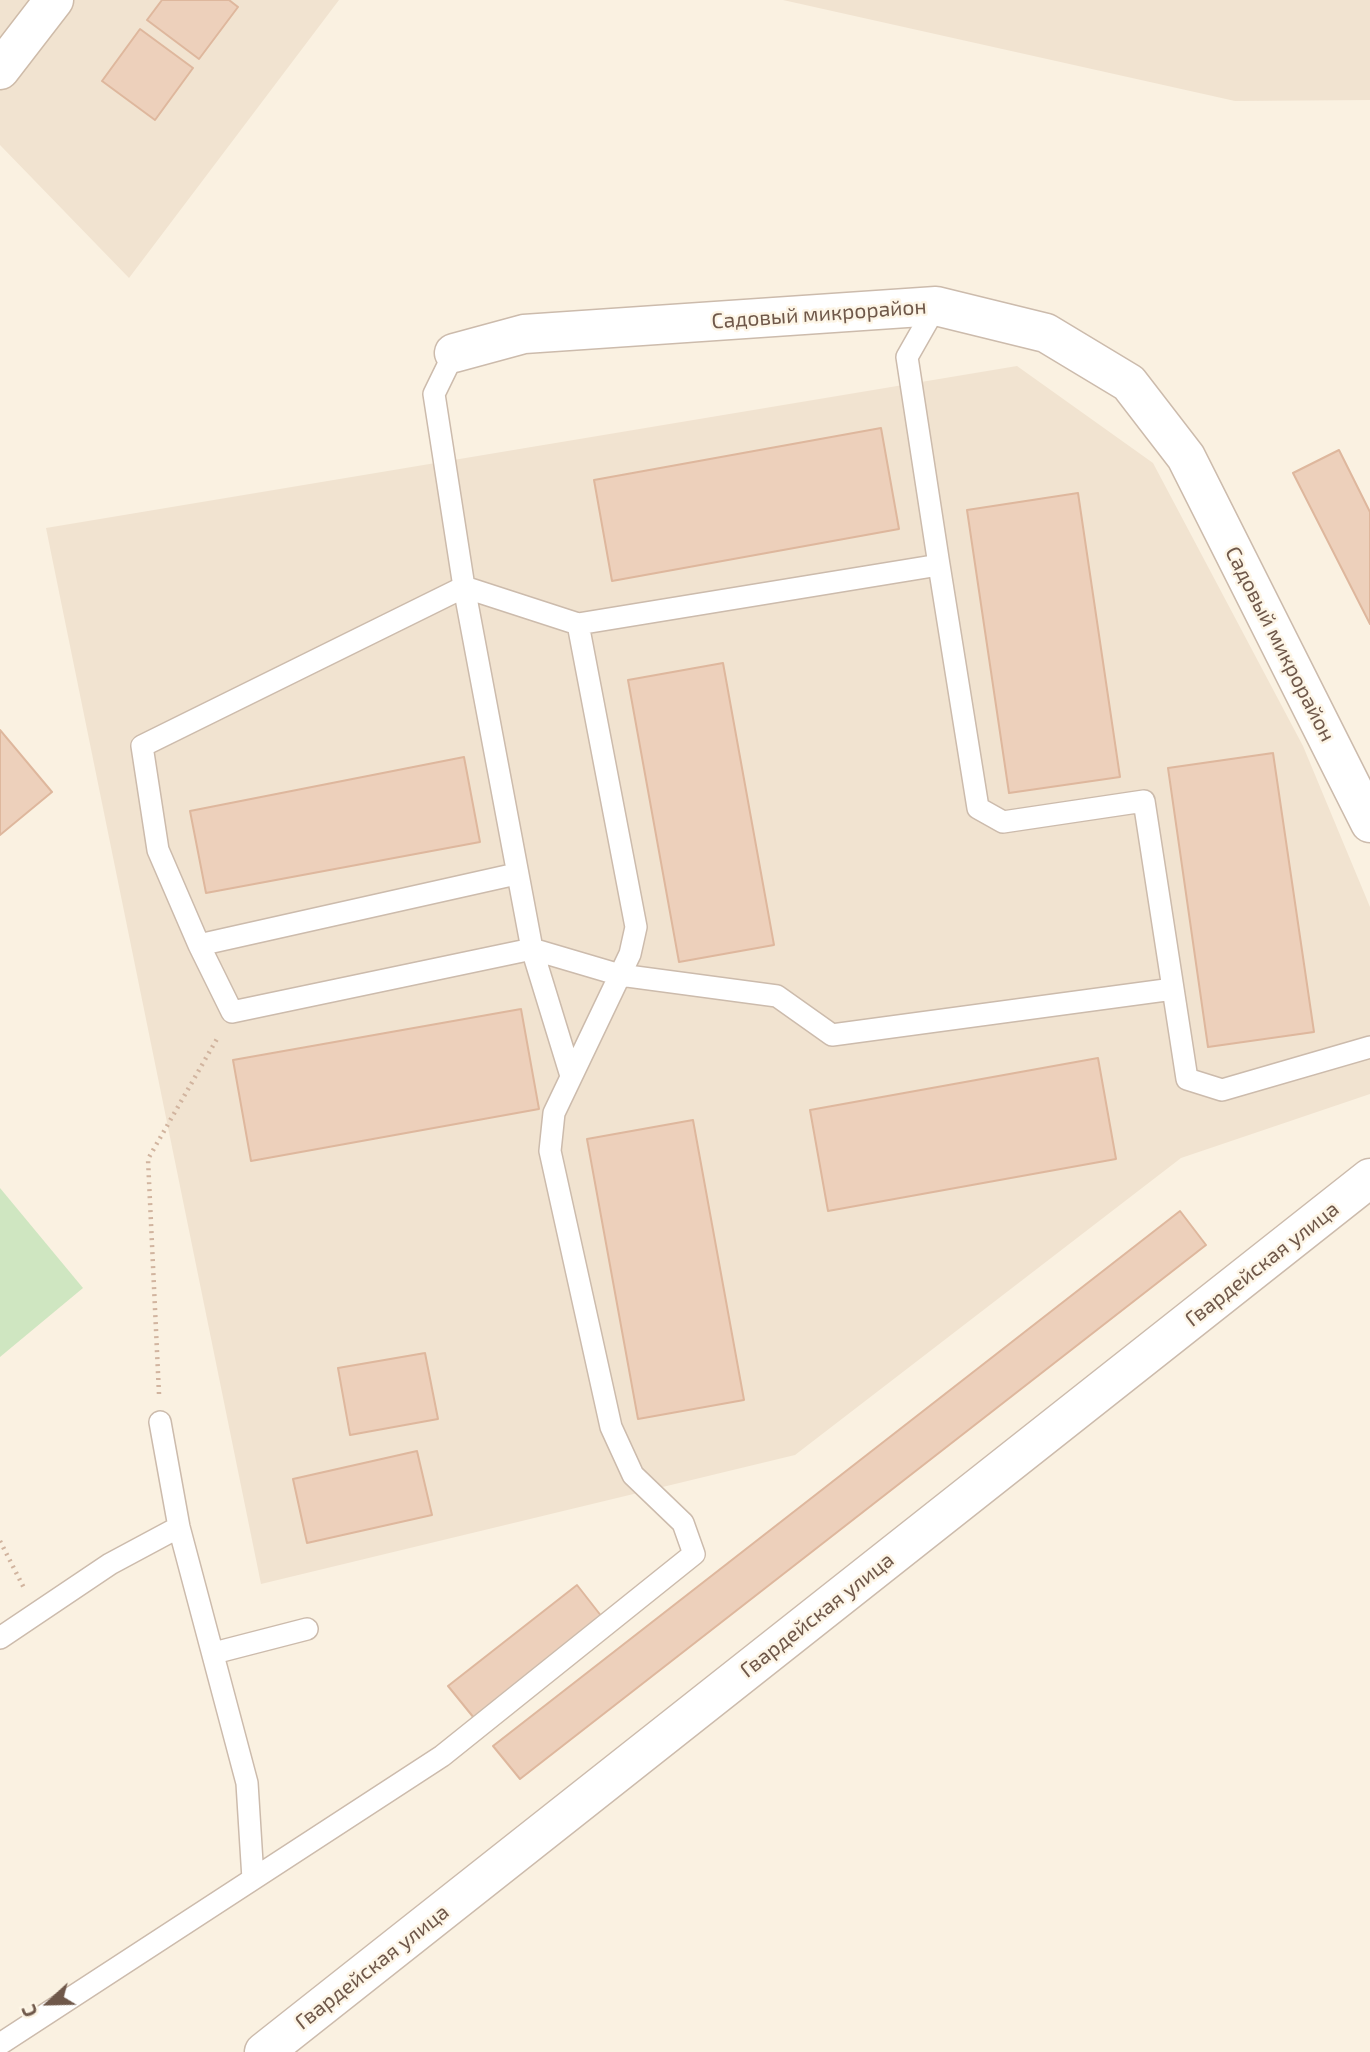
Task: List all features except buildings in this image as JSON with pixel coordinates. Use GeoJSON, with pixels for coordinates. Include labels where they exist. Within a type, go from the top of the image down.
{"type":"FeatureCollection","features":[{"type":"Feature","properties":{"kind":"street"},"geometry":{"type":"LineString","coordinates":[[0,70],[54,0]]}},
{"type":"Feature","properties":{"kind":"street","name":"Садовый микрорайон"},"geometry":{"type":"LineString","coordinates":[[454,353],[524,334],[936,306],[1046,333],[1129,383],[1186,457],[1370,823]]}},
{"type":"Feature","properties":{"kind":"street","name":"Гвардейская улица"},"geometry":{"type":"LineString","coordinates":[[264,2052],[1370,1178]]}},
{"type":"Feature","properties":{"kind":"lane"},"geometry":{"type":"LineString","coordinates":[[936,306],[907,357],[978,808],[1003,821],[1144,802],[1187,1079],[1222,1090],[1370,1047]]}},
{"type":"Feature","properties":{"kind":"lane"},"geometry":{"type":"LineString","coordinates":[[454,353],[434,394],[464,587],[532,949],[571,1076]]}},
{"type":"Feature","properties":{"kind":"lane"},"geometry":{"type":"LineString","coordinates":[[939,565],[578,624],[464,587],[142,746],[158,850],[198,945],[232,1012],[532,949],[620,975],[777,996],[832,1035],[1173,989]]}},
{"type":"Feature","properties":{"kind":"lane"},"geometry":{"type":"LineString","coordinates":[[0,2044],[442,1756],[694,1554],[683,1523],[633,1475],[611,1427],[550,1151],[554,1113],[630,954],[636,927],[578,624]]}},
{"type":"Feature","properties":{"kind":"lane"},"geometry":{"type":"LineString","coordinates":[[198,945],[516,874]]}},
{"type":"Feature","properties":{"kind":"lane"},"geometry":{"type":"LineString","coordinates":[[160,1422],[178,1527],[247,1783],[253,1879]]}},
{"type":"Feature","properties":{"kind":"lane"},"geometry":{"type":"LineString","coordinates":[[0,1638],[110,1564],[178,1527]]}},
{"type":"Feature","properties":{"kind":"lane"},"geometry":{"type":"LineString","coordinates":[[214,1653],[307,1629]]}},
{"type":"Feature","properties":{"kind":"path"},"geometry":{"type":"LineString","coordinates":[[160,1422],[148,1159],[232,1012]]}},
{"type":"Feature","properties":{"kind":"path"},"geometry":{"type":"LineString","coordinates":[[0,1541],[37,1613]]}},
{"type":"Feature","properties":{"kind":"shaded area"},"geometry":{"type":"Polygon","coordinates":[[[0,0],[339,0],[129,278],[0,145],[0,0]]]}},
{"type":"Feature","properties":{"kind":"shaded area"},"geometry":{"type":"Polygon","coordinates":[[[783,0],[1370,0],[1370,100],[1235,101],[783,0]]]}},
{"type":"Feature","properties":{"kind":"shaded area"},"geometry":{"type":"Polygon","coordinates":[[[1017,366],[1153,463],[1303,746],[1370,907],[1370,1094],[1181,1158],[795,1455],[261,1584],[46,528],[1017,366]]]}},
{"type":"Feature","properties":{"kind":"green space"},"geometry":{"type":"Polygon","coordinates":[[[0,1188],[83,1288],[0,1357],[0,1188]]]}}]}
